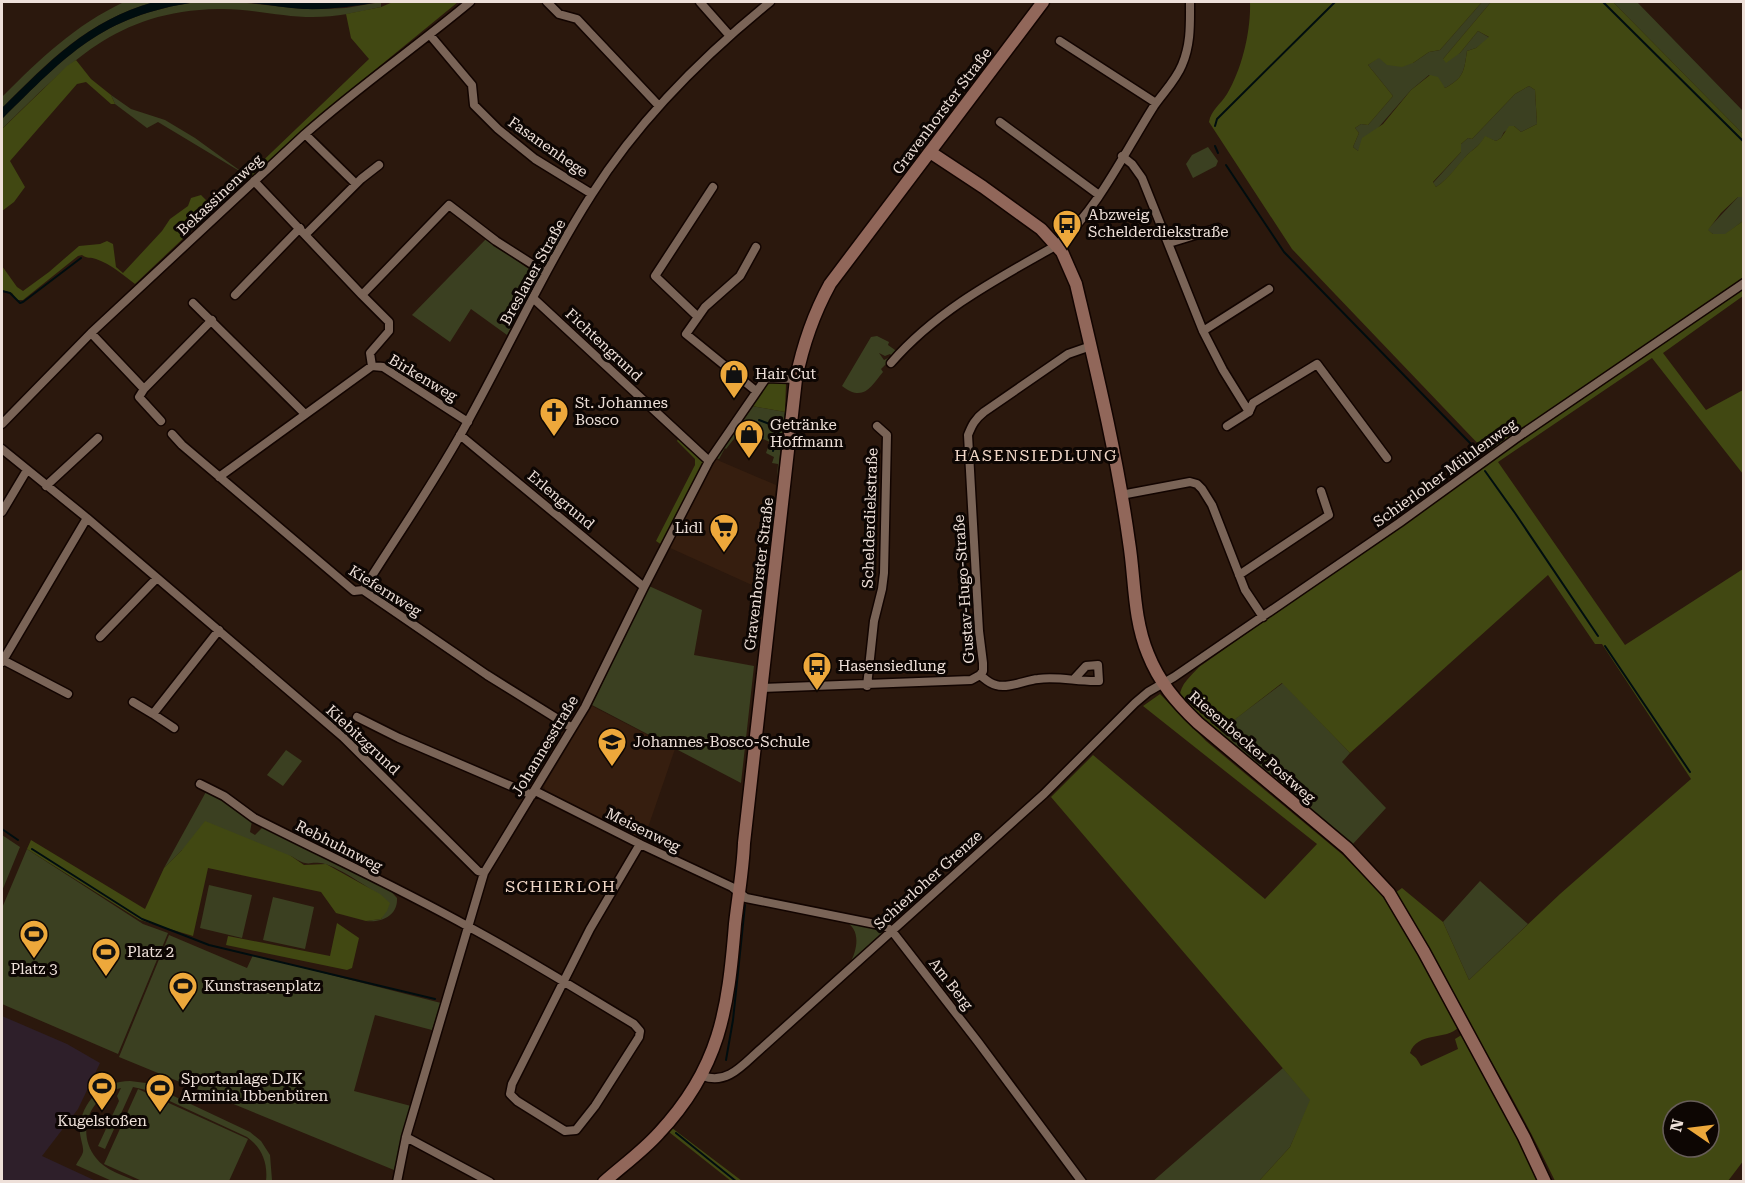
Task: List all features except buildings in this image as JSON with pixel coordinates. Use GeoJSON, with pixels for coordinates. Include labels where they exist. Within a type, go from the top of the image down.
{"type":"FeatureCollection","features":[{"type":"Feature","properties":{"kind":"main road","name":"Gravenhorster Straße"},"geometry":{"type":"LineString","coordinates":[[604,1182],[659,1134],[687,1099],[702,1076],[717,1042],[725,1011],[796,379],[811,321],[830,284],[1043,2]]}},
{"type":"Feature","properties":{"kind":"main road","name":"Riesenbecker Postweg"},"geometry":{"type":"LineString","coordinates":[[930,152],[1022,215],[1057,245],[1066,261],[1076,284],[1091,346],[1130,543],[1139,622],[1147,652],[1162,684],[1176,702],[1198,723],[1347,848],[1389,893],[1424,952],[1463,1028],[1524,1137],[1545,1182]]}},
{"type":"Feature","properties":{"kind":"street","name":"Bekassinenweg"},"geometry":{"type":"LineString","coordinates":[[2,424],[92,333],[305,134],[334,108],[470,2]]}},
{"type":"Feature","properties":{"kind":"street"},"geometry":{"type":"LineString","coordinates":[[547,2],[559,14],[577,19],[659,106]]}},
{"type":"Feature","properties":{"kind":"street"},"geometry":{"type":"LineString","coordinates":[[700,2],[730,36]]}},
{"type":"Feature","properties":{"kind":"street","name":"Breslauer Straße"},"geometry":{"type":"LineString","coordinates":[[363,590],[468,422],[546,273],[592,194],[623,149],[659,106],[700,63],[770,2]]}},
{"type":"Feature","properties":{"kind":"street"},"geometry":{"type":"LineString","coordinates":[[891,363],[921,331],[945,312],[1057,245],[1066,237],[1099,195],[1156,103],[1181,68],[1190,36],[1190,2]]}},
{"type":"Feature","properties":{"kind":"street","name":"Fasanenhege"},"geometry":{"type":"LineString","coordinates":[[430,35],[472,85],[474,105],[498,129],[535,159],[592,194]]}},
{"type":"Feature","properties":{"kind":"street"},"geometry":{"type":"LineString","coordinates":[[1060,41],[1156,103]]}},
{"type":"Feature","properties":{"kind":"street"},"geometry":{"type":"LineString","coordinates":[[1000,122],[1099,195]]}},
{"type":"Feature","properties":{"kind":"street"},"geometry":{"type":"LineString","coordinates":[[305,134],[356,184]]}},
{"type":"Feature","properties":{"kind":"street"},"geometry":{"type":"LineString","coordinates":[[1122,156],[1132,164],[1142,178],[1203,331],[1223,370],[1249,411]]}},
{"type":"Feature","properties":{"kind":"street"},"geometry":{"type":"LineString","coordinates":[[235,295],[303,231],[379,165]]}},
{"type":"Feature","properties":{"kind":"street"},"geometry":{"type":"LineString","coordinates":[[254,181],[389,322],[389,331],[370,353],[372,366]]}},
{"type":"Feature","properties":{"kind":"street"},"geometry":{"type":"LineString","coordinates":[[698,317],[655,276],[713,187]]}},
{"type":"Feature","properties":{"kind":"street"},"geometry":{"type":"LineString","coordinates":[[362,295],[448,205],[496,241],[546,273]]}},
{"type":"Feature","properties":{"kind":"street"},"geometry":{"type":"LineString","coordinates":[[1169,243],[1218,228]]}},
{"type":"Feature","properties":{"kind":"street"},"geometry":{"type":"LineString","coordinates":[[756,247],[740,276],[705,308],[686,334],[756,391]]}},
{"type":"Feature","properties":{"kind":"street","name":"Schierloher Mühlenweg"},"geometry":{"type":"LineString","coordinates":[[1162,684],[1400,524],[1515,439],[1743,283]]}},
{"type":"Feature","properties":{"kind":"street"},"geometry":{"type":"LineString","coordinates":[[1203,331],[1269,289]]}},
{"type":"Feature","properties":{"kind":"street","name":"Fichtengrund"},"geometry":{"type":"LineString","coordinates":[[533,298],[709,461]]}},
{"type":"Feature","properties":{"kind":"street"},"geometry":{"type":"LineString","coordinates":[[193,303],[305,414]]}},
{"type":"Feature","properties":{"kind":"street"},"geometry":{"type":"LineString","coordinates":[[161,421],[139,397],[144,389],[212,320]]}},
{"type":"Feature","properties":{"kind":"street"},"geometry":{"type":"LineString","coordinates":[[92,333],[144,389]]}},
{"type":"Feature","properties":{"kind":"street","name":"Gustav-Hugo-Straße"},"geometry":{"type":"LineString","coordinates":[[761,688],[867,686],[971,680],[980,675],[983,671],[983,663],[979,631],[968,435],[971,426],[975,418],[1068,354],[1091,346]]}},
{"type":"Feature","properties":{"kind":"street"},"geometry":{"type":"LineString","coordinates":[[1227,426],[1249,411],[1253,403],[1317,364],[1387,458]]}},
{"type":"Feature","properties":{"kind":"street","name":"Birkenweg"},"geometry":{"type":"LineString","coordinates":[[219,477],[372,366],[382,367],[468,422]]}},
{"type":"Feature","properties":{"kind":"street","name":"Johannesstraße"},"geometry":{"type":"LineString","coordinates":[[397,1182],[406,1137],[484,873],[572,728],[709,461],[756,391],[769,377],[796,379]]}},
{"type":"Feature","properties":{"kind":"street","name":"Schelderdiekstraße"},"geometry":{"type":"LineString","coordinates":[[867,686],[873,621],[884,573],[887,435],[877,426]]}},
{"type":"Feature","properties":{"kind":"street","name":"Kiefernweg"},"geometry":{"type":"LineString","coordinates":[[172,434],[219,477],[354,591],[363,590],[488,675],[572,728]]}},
{"type":"Feature","properties":{"kind":"street","name":"Erlengrund"},"geometry":{"type":"LineString","coordinates":[[460,435],[644,587]]}},
{"type":"Feature","properties":{"kind":"street"},"geometry":{"type":"LineString","coordinates":[[46,486],[98,438]]}},
{"type":"Feature","properties":{"kind":"street","name":"Kiebitzgrund"},"geometry":{"type":"LineString","coordinates":[[2,449],[87,518],[343,737],[478,871],[484,873]]}},
{"type":"Feature","properties":{"kind":"street"},"geometry":{"type":"LineString","coordinates":[[2,512],[27,470]]}},
{"type":"Feature","properties":{"kind":"street"},"geometry":{"type":"LineString","coordinates":[[1121,495],[1190,482],[1197,484],[1212,505],[1245,590],[1263,617]]}},
{"type":"Feature","properties":{"kind":"street"},"geometry":{"type":"LineString","coordinates":[[1239,575],[1329,515],[1321,491]]}},
{"type":"Feature","properties":{"kind":"street"},"geometry":{"type":"LineString","coordinates":[[68,694],[2,661],[87,518]]}},
{"type":"Feature","properties":{"kind":"street"},"geometry":{"type":"LineString","coordinates":[[100,637],[157,578]]}},
{"type":"Feature","properties":{"kind":"street"},"geometry":{"type":"LineString","coordinates":[[153,714],[219,630]]}},
{"type":"Feature","properties":{"kind":"street"},"geometry":{"type":"LineString","coordinates":[[980,675],[992,684],[1000,686],[1037,679],[1074,678]]}},
{"type":"Feature","properties":{"kind":"street","name":"Schierloher Grenze"},"geometry":{"type":"LineString","coordinates":[[702,1076],[720,1079],[728,1076],[1044,794],[1135,703],[1162,684]]}},
{"type":"Feature","properties":{"kind":"street"},"geometry":{"type":"LineString","coordinates":[[133,702],[174,728]]}},
{"type":"Feature","properties":{"kind":"street","name":"Meisenweg"},"geometry":{"type":"LineString","coordinates":[[357,717],[399,738],[534,793],[740,892]]}},
{"type":"Feature","properties":{"kind":"street","name":"Rebhuhnweg"},"geometry":{"type":"LineString","coordinates":[[200,784],[224,796],[259,820],[469,926],[636,1025],[640,1031],[639,1038],[600,1099],[576,1130],[571,1132],[565,1131],[517,1101],[510,1094],[512,1084],[564,983]]}},
{"type":"Feature","properties":{"kind":"street"},"geometry":{"type":"LineString","coordinates":[[564,983],[590,929],[640,844]]}},
{"type":"Feature","properties":{"kind":"street"},"geometry":{"type":"LineString","coordinates":[[740,892],[746,898],[885,926],[892,931]]}},
{"type":"Feature","properties":{"kind":"street","name":"Am Berg"},"geometry":{"type":"LineString","coordinates":[[892,931],[1082,1182]]}},
{"type":"Feature","properties":{"kind":"street"},"geometry":{"type":"LineString","coordinates":[[406,1137],[490,1182]]}},
{"type":"Feature","properties":{"kind":"shaded area"},"geometry":{"type":"Polygon","coordinates":[[[154,2],[196,2],[163,8],[110,28],[67,58],[2,119],[2,108],[71,44],[109,20],[154,2]]]}},
{"type":"Feature","properties":{"kind":"shaded area"},"geometry":{"type":"Polygon","coordinates":[[[238,2],[380,2],[314,9],[238,2]]]}},
{"type":"Feature","properties":{"kind":"shaded area"},"geometry":{"type":"Polygon","coordinates":[[[715,459],[776,485],[763,590],[668,547],[715,459]]]}},
{"type":"Feature","properties":{"kind":"shaded area","name":"Johannes-Bosco-Schule"},"geometry":{"type":"Polygon","coordinates":[[[592,706],[675,749],[643,842],[546,793],[544,786],[592,706]]]}},
{"type":"Feature","properties":{"kind":"shaded area"},"geometry":{"type":"Polygon","coordinates":[[[2,1016],[67,1044],[100,1063],[78,1109],[42,1156],[96,1181],[2,1181],[2,1016]]]}},
{"type":"Feature","properties":{"kind":"green space"},"geometry":{"type":"Polygon","coordinates":[[[124,2],[154,2],[109,20],[70,44],[2,108],[2,97],[44,56],[90,21],[124,2]]]}},
{"type":"Feature","properties":{"kind":"green space"},"geometry":{"type":"Polygon","coordinates":[[[196,2],[238,2],[324,9],[381,2],[381,7],[339,15],[313,17],[218,9],[182,12],[150,19],[122,30],[97,45],[50,83],[2,129],[2,119],[46,76],[88,42],[110,28],[135,17],[163,8],[196,2]]]}},
{"type":"Feature","properties":{"kind":"green space"},"geometry":{"type":"Polygon","coordinates":[[[393,2],[458,2],[332,105],[248,181],[245,178],[369,59],[351,38],[346,14],[381,7],[393,2]]]}},
{"type":"Feature","properties":{"kind":"green space"},"geometry":{"type":"Polygon","coordinates":[[[1250,2],[1482,2],[1440,50],[1429,52],[1413,63],[1402,67],[1387,65],[1379,58],[1368,65],[1393,96],[1368,125],[1361,124],[1355,128],[1359,133],[1353,147],[1358,151],[1362,138],[1383,124],[1411,90],[1430,75],[1438,77],[1445,88],[1460,77],[1467,51],[1476,48],[1489,37],[1478,31],[1460,53],[1446,63],[1443,59],[1491,2],[1613,2],[1743,134],[1743,197],[1738,197],[1721,213],[1708,230],[1713,234],[1725,234],[1743,221],[1743,278],[1491,451],[1484,450],[1292,249],[1209,122],[1237,73],[1249,25],[1250,2]],[[1529,86],[1515,94],[1472,139],[1468,138],[1461,144],[1461,152],[1433,182],[1436,187],[1485,136],[1496,141],[1501,138],[1509,126],[1514,126],[1521,132],[1537,124],[1535,90],[1529,86]]]}},
{"type":"Feature","properties":{"kind":"green space"},"geometry":{"type":"Polygon","coordinates":[[[1482,2],[1491,2],[1443,59],[1460,53],[1478,31],[1490,38],[1476,48],[1467,51],[1460,77],[1445,88],[1429,75],[1411,90],[1358,151],[1353,147],[1359,133],[1355,128],[1361,124],[1368,125],[1393,96],[1368,65],[1379,57],[1413,63],[1429,52],[1440,50],[1482,2]]]}},
{"type":"Feature","properties":{"kind":"green space"},"geometry":{"type":"Polygon","coordinates":[[[1613,2],[1637,2],[1743,111],[1743,134],[1613,2]]]}},
{"type":"Feature","properties":{"kind":"green space"},"geometry":{"type":"Polygon","coordinates":[[[76,60],[91,79],[111,95],[115,104],[111,104],[86,82],[77,84],[10,161],[25,187],[14,202],[2,211],[2,129],[76,60]]]}},
{"type":"Feature","properties":{"kind":"green space"},"geometry":{"type":"Polygon","coordinates":[[[1529,86],[1535,90],[1537,124],[1521,132],[1514,126],[1496,141],[1485,137],[1436,187],[1433,183],[1461,152],[1461,144],[1468,138],[1472,139],[1515,94],[1529,86]]]}},
{"type":"Feature","properties":{"kind":"green space"},"geometry":{"type":"Polygon","coordinates":[[[111,95],[131,109],[165,120],[195,138],[246,175],[158,122],[147,128],[115,104],[111,95]]]}},
{"type":"Feature","properties":{"kind":"green space"},"geometry":{"type":"Polygon","coordinates":[[[1208,147],[1218,161],[1216,166],[1193,178],[1186,164],[1192,155],[1208,147]]]}},
{"type":"Feature","properties":{"kind":"green space"},"geometry":{"type":"Polygon","coordinates":[[[201,195],[211,205],[209,214],[135,284],[107,264],[82,255],[23,300],[17,300],[12,293],[2,290],[2,266],[17,287],[23,291],[79,246],[107,241],[113,244],[116,267],[123,273],[162,231],[170,219],[188,206],[191,198],[201,195]]]}},
{"type":"Feature","properties":{"kind":"green space"},"geometry":{"type":"Polygon","coordinates":[[[1738,197],[1743,197],[1743,221],[1726,234],[1713,234],[1707,230],[1738,197]]]}},
{"type":"Feature","properties":{"kind":"green space"},"geometry":{"type":"Polygon","coordinates":[[[486,239],[539,276],[507,335],[471,309],[450,342],[412,315],[486,239]]]}},
{"type":"Feature","properties":{"kind":"green space"},"geometry":{"type":"Polygon","coordinates":[[[1743,287],[1743,296],[1663,353],[1706,410],[1743,390],[1743,474],[1652,358],[1498,462],[1625,645],[1743,569],[1744,1160],[1728,1181],[1555,1181],[1506,1088],[1395,893],[1402,888],[1443,922],[1469,980],[1560,894],[1691,779],[1602,644],[1595,644],[1548,575],[1350,753],[1282,683],[1220,731],[1270,775],[1268,776],[1180,698],[1183,685],[1199,667],[1481,469],[1492,458],[1743,287]]]}},
{"type":"Feature","properties":{"kind":"green space"},"geometry":{"type":"Polygon","coordinates":[[[877,336],[889,342],[888,345],[896,353],[892,356],[890,354],[885,356],[879,353],[884,360],[890,357],[891,359],[881,369],[883,372],[866,391],[856,393],[850,391],[842,386],[871,337],[877,336]]]}},
{"type":"Feature","properties":{"kind":"green space"},"geometry":{"type":"Polygon","coordinates":[[[771,382],[786,384],[785,412],[752,406],[760,391],[771,382]]]}},
{"type":"Feature","properties":{"kind":"green space"},"geometry":{"type":"Polygon","coordinates":[[[752,406],[785,412],[777,479],[778,464],[772,463],[774,457],[766,453],[770,442],[756,436],[760,427],[748,421],[725,448],[719,459],[716,458],[752,406]]]}},
{"type":"Feature","properties":{"kind":"green space"},"geometry":{"type":"Polygon","coordinates":[[[678,439],[700,458],[704,465],[662,545],[656,541],[695,465],[695,459],[677,441],[678,439]]]}},
{"type":"Feature","properties":{"kind":"green space"},"geometry":{"type":"Polygon","coordinates":[[[649,586],[702,610],[694,655],[754,666],[741,783],[592,705],[649,586]]]}},
{"type":"Feature","properties":{"kind":"green space"},"geometry":{"type":"Polygon","coordinates":[[[1283,683],[1350,753],[1342,762],[1386,808],[1352,845],[1219,731],[1283,683]]]}},
{"type":"Feature","properties":{"kind":"green space"},"geometry":{"type":"Polygon","coordinates":[[[1160,694],[1206,741],[1343,855],[1388,901],[1459,1027],[1447,1034],[1419,1042],[1410,1053],[1421,1066],[1458,1049],[1455,1039],[1463,1034],[1541,1181],[1259,1181],[1290,1147],[1310,1100],[1051,797],[1093,755],[1265,899],[1317,844],[1143,706],[1160,694]]]}},
{"type":"Feature","properties":{"kind":"green space"},"geometry":{"type":"Polygon","coordinates":[[[286,750],[302,761],[283,786],[267,775],[286,750]]]}},
{"type":"Feature","properties":{"kind":"green space"},"geometry":{"type":"Polygon","coordinates":[[[207,790],[252,821],[250,832],[255,835],[263,827],[387,887],[397,898],[392,914],[377,921],[366,921],[381,919],[389,903],[377,893],[331,866],[306,863],[291,856],[182,850],[164,868],[207,790]]]}},
{"type":"Feature","properties":{"kind":"green space"},"geometry":{"type":"Polygon","coordinates":[[[205,821],[291,856],[304,865],[326,864],[380,894],[390,903],[387,911],[381,919],[366,921],[336,913],[321,892],[208,868],[193,936],[140,920],[27,849],[31,840],[145,909],[164,868],[205,821]]]}},
{"type":"Feature","properties":{"kind":"green space"},"geometry":{"type":"Polygon","coordinates":[[[2,835],[20,847],[2,891],[2,835]]]}},
{"type":"Feature","properties":{"kind":"green space"},"geometry":{"type":"Polygon","coordinates":[[[27,849],[143,924],[168,933],[118,1054],[2,1004],[2,908],[27,849]]]}},
{"type":"Feature","properties":{"kind":"green space"},"geometry":{"type":"Polygon","coordinates":[[[1480,881],[1528,924],[1469,980],[1443,922],[1480,881]]]}},
{"type":"Feature","properties":{"kind":"green space"},"geometry":{"type":"Polygon","coordinates":[[[209,885],[252,895],[242,938],[200,928],[209,885]]]}},
{"type":"Feature","properties":{"kind":"green space"},"geometry":{"type":"Polygon","coordinates":[[[273,897],[314,907],[305,949],[263,940],[273,897]]]}},
{"type":"Feature","properties":{"kind":"green space"},"geometry":{"type":"Polygon","coordinates":[[[844,921],[878,929],[882,933],[850,963],[855,952],[856,939],[853,929],[844,921]]]}},
{"type":"Feature","properties":{"kind":"green space"},"geometry":{"type":"Polygon","coordinates":[[[337,923],[359,938],[352,968],[347,970],[226,945],[228,936],[330,956],[337,923]]]}},
{"type":"Feature","properties":{"kind":"green space"},"geometry":{"type":"Polygon","coordinates":[[[169,935],[247,968],[253,955],[441,1003],[432,1030],[375,1015],[354,1091],[411,1106],[394,1170],[119,1057],[169,935]]]}},
{"type":"Feature","properties":{"kind":"green space"},"geometry":{"type":"Polygon","coordinates":[[[1283,1068],[1311,1100],[1290,1147],[1259,1181],[1152,1182],[1283,1068]]]}},
{"type":"Feature","properties":{"kind":"green space"},"geometry":{"type":"Polygon","coordinates":[[[130,1081],[146,1083],[250,1132],[261,1141],[270,1155],[272,1180],[275,1181],[266,1181],[263,1156],[257,1146],[247,1137],[146,1090],[133,1087],[105,1149],[98,1146],[119,1101],[117,1096],[121,1088],[101,1098],[94,1106],[89,1116],[87,1137],[90,1148],[104,1166],[136,1181],[112,1181],[76,1165],[83,1152],[80,1135],[81,1119],[89,1102],[102,1089],[130,1081]]]}},
{"type":"Feature","properties":{"kind":"green space","name":"Sportanlage DJK Arminia Ibbenbüren"},"geometry":{"type":"Polygon","coordinates":[[[138,1089],[248,1139],[229,1181],[142,1181],[104,1164],[138,1089]]]}},
{"type":"Feature","properties":{"kind":"green space"},"geometry":{"type":"Polygon","coordinates":[[[672,1128],[742,1181],[731,1181],[669,1132],[672,1128]]]}},
{"type":"Feature","properties":{"kind":"waterway"},"geometry":{"type":"LineString","coordinates":[[1215,126],[1217,119],[1335,2]]}},
{"type":"Feature","properties":{"kind":"waterway"},"geometry":{"type":"LineString","coordinates":[[1603,2],[1744,142]]}},
{"type":"Feature","properties":{"kind":"waterway"},"geometry":{"type":"LineString","coordinates":[[1215,146],[1218,153]]}},
{"type":"Feature","properties":{"kind":"waterway"},"geometry":{"type":"LineString","coordinates":[[1226,165],[1284,252],[1471,444],[1477,456]]}},
{"type":"Feature","properties":{"kind":"waterway"},"geometry":{"type":"LineString","coordinates":[[2,291],[10,293],[20,303],[23,302],[81,258]]}},
{"type":"Feature","properties":{"kind":"waterway"},"geometry":{"type":"LineString","coordinates":[[759,420],[780,428],[773,451]]}},
{"type":"Feature","properties":{"kind":"waterway"},"geometry":{"type":"LineString","coordinates":[[1485,471],[1598,636]]}},
{"type":"Feature","properties":{"kind":"waterway"},"geometry":{"type":"LineString","coordinates":[[1605,646],[1690,772]]}},
{"type":"Feature","properties":{"kind":"waterway"},"geometry":{"type":"LineString","coordinates":[[2,829],[18,840]]}},
{"type":"Feature","properties":{"kind":"waterway"},"geometry":{"type":"LineString","coordinates":[[32,849],[142,919],[209,945],[435,999]]}},
{"type":"Feature","properties":{"kind":"waterway"},"geometry":{"type":"LineString","coordinates":[[726,1060],[733,1020],[745,905]]}},
{"type":"Feature","properties":{"kind":"waterway"},"geometry":{"type":"LineString","coordinates":[[676,1133],[737,1182]]}},
{"type":"Feature","properties":{"kind":"place","name":"Abzweig Schelderdiekstraße"},"geometry":{"type":"Point","coordinates":[1067,250]}},
{"type":"Feature","properties":{"kind":"place","name":"Hair Cut"},"geometry":{"type":"Point","coordinates":[734,400]}},
{"type":"Feature","properties":{"kind":"place","name":"St. Johannes Bosco"},"geometry":{"type":"Point","coordinates":[554,438]}},
{"type":"Feature","properties":{"kind":"place","name":"Getränke Hoffmann"},"geometry":{"type":"Point","coordinates":[749,460]}},
{"type":"Feature","properties":{"kind":"place","name":"Lidl"},"geometry":{"type":"Point","coordinates":[724,554]}},
{"type":"Feature","properties":{"kind":"place","name":"Hasensiedlung"},"geometry":{"type":"Point","coordinates":[817,692]}},
{"type":"Feature","properties":{"kind":"place","name":"Johannes-Bosco-Schule"},"geometry":{"type":"Point","coordinates":[612,768]}},
{"type":"Feature","properties":{"kind":"place","name":"Platz 3"},"geometry":{"type":"Point","coordinates":[34,960]}},
{"type":"Feature","properties":{"kind":"place","name":"Platz 2"},"geometry":{"type":"Point","coordinates":[106,978]}},
{"type":"Feature","properties":{"kind":"place","name":"Kunstrasenplatz"},"geometry":{"type":"Point","coordinates":[183,1012]}},
{"type":"Feature","properties":{"kind":"place","name":"Kugelstoßen"},"geometry":{"type":"Point","coordinates":[102,1112]}},
{"type":"Feature","properties":{"kind":"place","name":"Sportanlage DJK Arminia Ibbenbüren"},"geometry":{"type":"Point","coordinates":[160,1114]}},
{"type":"Feature","properties":{"kind":"district","name":"HASENSIEDLUNG"},"geometry":{"type":"Point","coordinates":[1036,455]}},
{"type":"Feature","properties":{"kind":"district","name":"SCHIERLOH"},"geometry":{"type":"Point","coordinates":[561,886]}}]}
